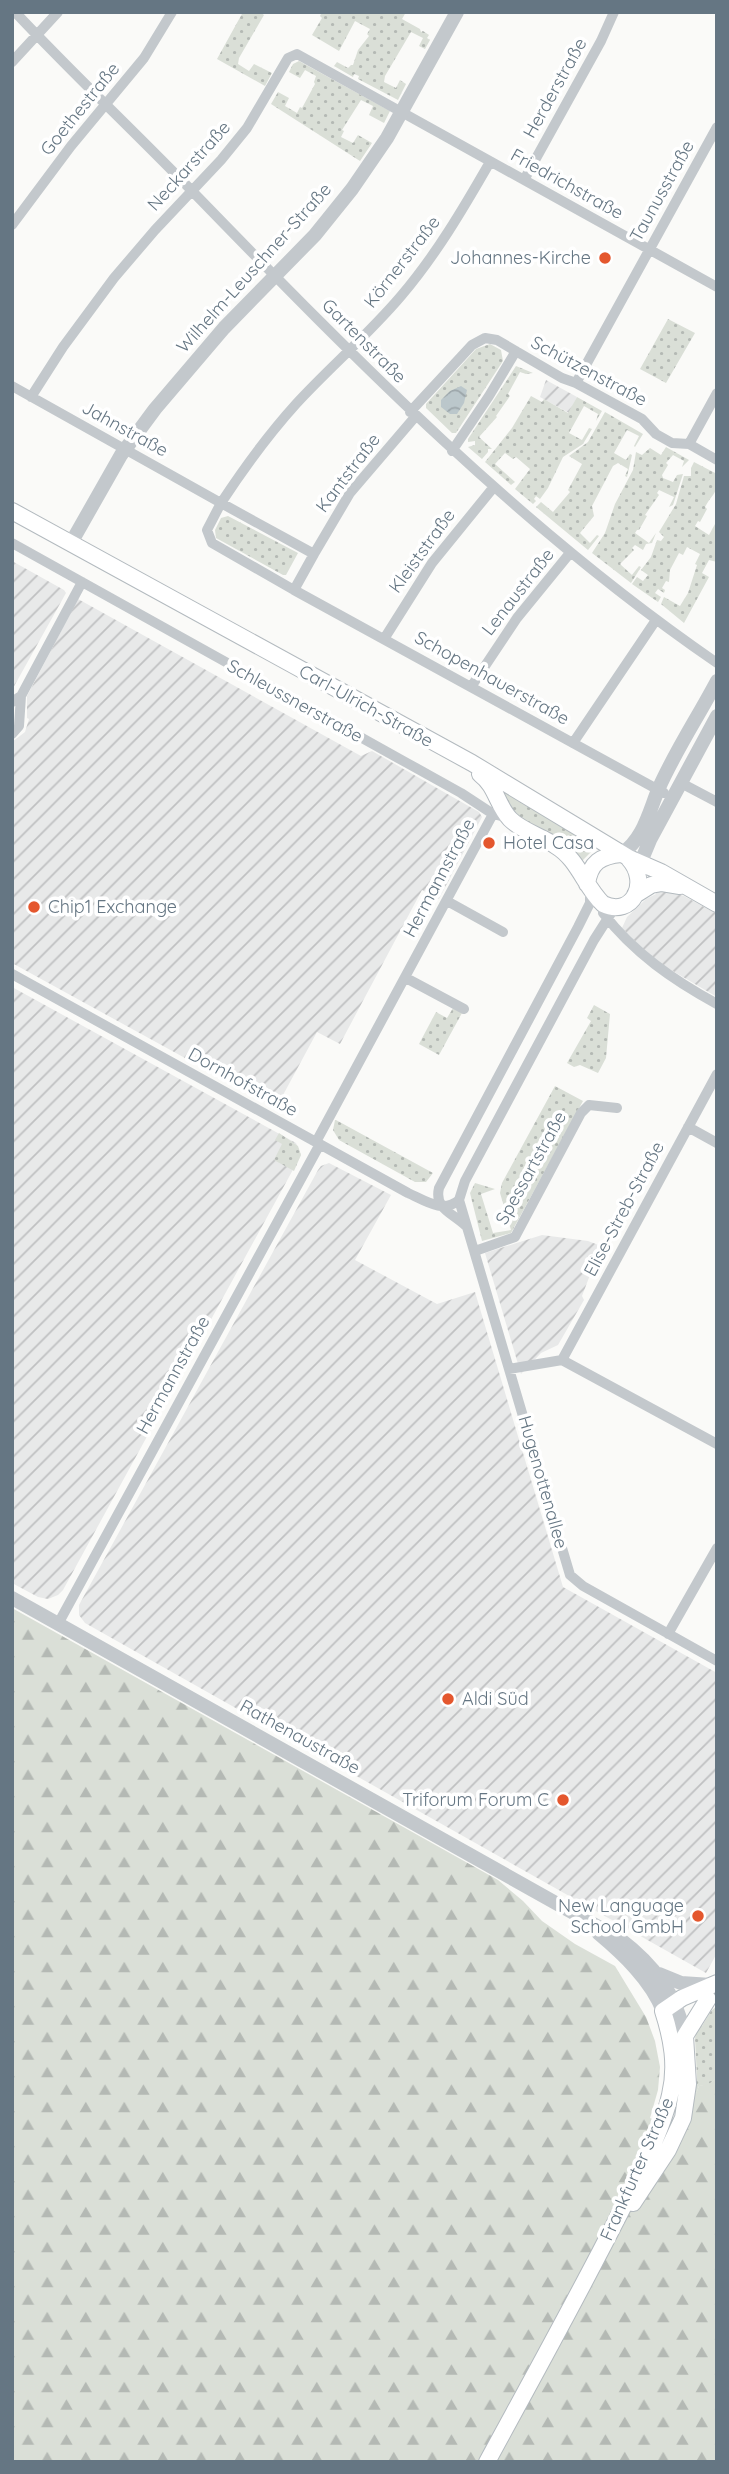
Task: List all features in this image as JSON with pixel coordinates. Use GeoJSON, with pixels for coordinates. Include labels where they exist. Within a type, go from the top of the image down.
{"type":"FeatureCollection","features":[{"type":"Feature","properties":{"kind":"main road","name":"Carl-Ulrich-Straße"},"geometry":{"type":"LineString","coordinates":[[12,511],[482,769],[606,845],[717,904]]}},
{"type":"Feature","properties":{"kind":"main road"},"geometry":{"type":"LineString","coordinates":[[453,754],[486,778],[495,790],[501,816]]}},
{"type":"Feature","properties":{"kind":"main road","name":"Schleussnerstraße"},"geometry":{"type":"LineString","coordinates":[[501,816],[556,845],[568,857],[602,905]]}},
{"type":"Feature","properties":{"kind":"main road"},"geometry":{"type":"LineString","coordinates":[[635,895],[635,861],[604,857],[589,871],[602,905],[625,905],[651,885],[662,883],[685,887]]}},
{"type":"Feature","properties":{"kind":"main road"},"geometry":{"type":"LineString","coordinates":[[672,2008],[714,1991]]}},
{"type":"Feature","properties":{"kind":"main road"},"geometry":{"type":"LineString","coordinates":[[685,2036],[714,1991]]}},
{"type":"Feature","properties":{"kind":"main road","name":"Frankfurter Straße"},"geometry":{"type":"LineString","coordinates":[[487,2462],[585,2282],[663,2118],[674,2070],[672,2008]]}},
{"type":"Feature","properties":{"kind":"main road","name":"Frankfurter Straße"},"geometry":{"type":"LineString","coordinates":[[585,2282],[668,2150],[683,2118],[688,2084],[685,2036]]}},
{"type":"Feature","properties":{"kind":"street","name":"Gartenstraße"},"geometry":{"type":"LineString","coordinates":[[15,12],[348,352],[452,451],[570,553],[656,620],[717,663]]}},
{"type":"Feature","properties":{"kind":"street"},"geometry":{"type":"LineString","coordinates":[[12,62],[58,12]]}},
{"type":"Feature","properties":{"kind":"street","name":"Goethestraße"},"geometry":{"type":"LineString","coordinates":[[12,225],[71,146],[144,58],[172,12]]}},
{"type":"Feature","properties":{"kind":"street","name":"Wilhelm-Leuschner-Straße"},"geometry":{"type":"LineString","coordinates":[[71,543],[125,449],[184,374],[315,235],[352,189],[402,112],[457,12]]}},
{"type":"Feature","properties":{"kind":"street","name":"Herderstraße"},"geometry":{"type":"LineString","coordinates":[[524,180],[601,41],[614,12]]}},
{"type":"Feature","properties":{"kind":"street","name":"Neckarstraße"},"geometry":{"type":"LineString","coordinates":[[31,397],[107,287],[247,128],[292,55],[302,55],[402,112]]}},
{"type":"Feature","properties":{"kind":"street","name":"Friedrichstraße"},"geometry":{"type":"LineString","coordinates":[[402,112],[717,287]]}},
{"type":"Feature","properties":{"kind":"street","name":"Taunusstraße"},"geometry":{"type":"LineString","coordinates":[[576,383],[717,127]]}},
{"type":"Feature","properties":{"kind":"street","name":"Körnerstraße"},"geometry":{"type":"LineString","coordinates":[[294,590],[212,543],[207,530],[221,503],[276,428],[398,300],[429,261],[490,162]]}},
{"type":"Feature","properties":{"kind":"street","name":"Schützenstraße"},"geometry":{"type":"LineString","coordinates":[[413,414],[476,341],[493,339],[642,419],[656,434],[672,443],[689,444],[717,460]]}},
{"type":"Feature","properties":{"kind":"street"},"geometry":{"type":"LineString","coordinates":[[452,451],[492,393],[516,351]]}},
{"type":"Feature","properties":{"kind":"street","name":"Jahnstraße"},"geometry":{"type":"LineString","coordinates":[[12,386],[314,554]]}},
{"type":"Feature","properties":{"kind":"street"},"geometry":{"type":"LineString","coordinates":[[689,444],[717,393]]}},
{"type":"Feature","properties":{"kind":"street","name":"Kantstraße"},"geometry":{"type":"LineString","coordinates":[[294,590],[350,494],[413,414]]}},
{"type":"Feature","properties":{"kind":"street","name":"Kleiststraße"},"geometry":{"type":"LineString","coordinates":[[384,639],[432,563],[493,488]]}},
{"type":"Feature","properties":{"kind":"street","name":"Schleussnerstraße"},"geometry":{"type":"LineString","coordinates":[[12,544],[501,816]]}},
{"type":"Feature","properties":{"kind":"street","name":"Lenaustraße"},"geometry":{"type":"LineString","coordinates":[[471,687],[517,618],[570,553]]}},
{"type":"Feature","properties":{"kind":"street"},"geometry":{"type":"LineString","coordinates":[[12,734],[19,726],[16,699],[82,582]]}},
{"type":"Feature","properties":{"kind":"street","name":"Schopenhauerstraße"},"geometry":{"type":"LineString","coordinates":[[294,590],[673,798]]}},
{"type":"Feature","properties":{"kind":"street"},"geometry":{"type":"LineString","coordinates":[[573,743],[656,620]]}},
{"type":"Feature","properties":{"kind":"street"},"geometry":{"type":"LineString","coordinates":[[635,861],[635,843],[658,790],[717,681]]}},
{"type":"Feature","properties":{"kind":"street"},"geometry":{"type":"LineString","coordinates":[[635,861],[650,840],[717,716]]}},
{"type":"Feature","properties":{"kind":"street"},"geometry":{"type":"LineString","coordinates":[[681,783],[717,802]]}},
{"type":"Feature","properties":{"kind":"street","name":"Hermannstraße"},"geometry":{"type":"LineString","coordinates":[[58,1624],[447,901],[501,816]]}},
{"type":"Feature","properties":{"kind":"street"},"geometry":{"type":"LineString","coordinates":[[606,845],[623,845],[635,834],[647,816]]}},
{"type":"Feature","properties":{"kind":"street"},"geometry":{"type":"LineString","coordinates":[[447,901],[503,932]]}},
{"type":"Feature","properties":{"kind":"street"},"geometry":{"type":"LineString","coordinates":[[441,1207],[455,1204],[459,1200],[464,1181],[602,905]]}},
{"type":"Feature","properties":{"kind":"street"},"geometry":{"type":"LineString","coordinates":[[466,1226],[441,1207],[438,1195],[441,1184],[589,907],[602,905]]}},
{"type":"Feature","properties":{"kind":"street","name":"Schleussnerstraße"},"geometry":{"type":"LineString","coordinates":[[602,905],[652,964],[667,976],[717,1004]]}},
{"type":"Feature","properties":{"kind":"street","name":"Dornhofstraße"},"geometry":{"type":"LineString","coordinates":[[12,974],[408,1193],[441,1207]]}},
{"type":"Feature","properties":{"kind":"street"},"geometry":{"type":"LineString","coordinates":[[406,978],[464,1009]]}},
{"type":"Feature","properties":{"kind":"street","name":"Elise-Streb-Straße"},"geometry":{"type":"LineString","coordinates":[[562,1360],[717,1074]]}},
{"type":"Feature","properties":{"kind":"street","name":"Spessartstraße"},"geometry":{"type":"LineString","coordinates":[[475,1251],[515,1237],[581,1113],[589,1105],[617,1108]]}},
{"type":"Feature","properties":{"kind":"street"},"geometry":{"type":"LineString","coordinates":[[688,1127],[717,1143]]}},
{"type":"Feature","properties":{"kind":"street","name":"Hugenottenallee"},"geometry":{"type":"LineString","coordinates":[[459,1200],[570,1575],[583,1586],[717,1661]]}},
{"type":"Feature","properties":{"kind":"street"},"geometry":{"type":"LineString","coordinates":[[509,1369],[562,1360],[717,1444]]}},
{"type":"Feature","properties":{"kind":"street"},"geometry":{"type":"LineString","coordinates":[[668,1634],[717,1548]]}},
{"type":"Feature","properties":{"kind":"street","name":"Rathenaustraße"},"geometry":{"type":"LineString","coordinates":[[12,1598],[620,1939],[659,1974],[685,2036]]}},
{"type":"Feature","properties":{"kind":"street","name":"Rathenaustraße"},"geometry":{"type":"LineString","coordinates":[[569,1911],[602,1937],[633,1967],[654,1994],[672,2008]]}},
{"type":"Feature","properties":{"kind":"street"},"geometry":{"type":"LineString","coordinates":[[659,1974],[681,1983],[714,1991]]}},
{"type":"Feature","properties":{"kind":"shaded area"},"geometry":{"type":"Polygon","coordinates":[[[546,380],[577,397],[569,413],[540,397],[546,380]]]}},
{"type":"Feature","properties":{"kind":"shaded area"},"geometry":{"type":"Polygon","coordinates":[[[12,561],[66,593],[12,690],[12,561]]]}},
{"type":"Feature","properties":{"kind":"shaded area"},"geometry":{"type":"Polygon","coordinates":[[[78,599],[361,756],[372,751],[479,812],[482,817],[439,899],[422,890],[340,1044],[317,1032],[276,1108],[12,963],[12,742],[25,732],[29,719],[27,696],[78,599]]]}},
{"type":"Feature","properties":{"kind":"shaded area"},"geometry":{"type":"Polygon","coordinates":[[[664,890],[684,896],[717,914],[717,997],[654,960],[622,928],[627,917],[646,899],[656,894],[655,891],[664,890]]]}},
{"type":"Feature","properties":{"kind":"shaded area"},"geometry":{"type":"Polygon","coordinates":[[[12,987],[296,1143],[301,1155],[63,1590],[48,1599],[38,1597],[12,1583],[12,987]]]}},
{"type":"Feature","properties":{"kind":"shaded area"},"geometry":{"type":"Polygon","coordinates":[[[329,1163],[391,1195],[355,1260],[437,1304],[475,1292],[563,1587],[717,1673],[717,1953],[706,1973],[85,1623],[79,1615],[79,1605],[318,1170],[329,1163]]]}},
{"type":"Feature","properties":{"kind":"shaded area"},"geometry":{"type":"Polygon","coordinates":[[[542,1235],[588,1241],[601,1246],[582,1296],[584,1300],[558,1345],[541,1353],[521,1374],[485,1253],[542,1235]]]}},
{"type":"Feature","properties":{"kind":"green space"},"geometry":{"type":"Polygon","coordinates":[[[243,12],[260,12],[264,15],[238,64],[249,71],[254,64],[272,73],[265,86],[217,59],[243,12]]]}},
{"type":"Feature","properties":{"kind":"green space"},"geometry":{"type":"Polygon","coordinates":[[[322,12],[406,12],[402,19],[429,35],[427,38],[430,40],[425,49],[419,46],[423,38],[411,32],[385,76],[384,82],[396,88],[400,80],[406,84],[398,100],[358,79],[359,76],[354,74],[353,77],[334,66],[337,62],[348,68],[353,65],[370,29],[355,21],[339,51],[312,35],[322,18],[322,12]]]}},
{"type":"Feature","properties":{"kind":"green space"},"geometry":{"type":"Polygon","coordinates":[[[299,61],[390,111],[384,123],[369,115],[373,106],[361,100],[342,130],[344,131],[341,137],[353,143],[358,135],[372,143],[360,161],[271,104],[278,92],[289,98],[285,106],[297,113],[300,107],[302,108],[315,84],[316,76],[305,70],[300,78],[289,72],[293,64],[299,61]]]}},
{"type":"Feature","properties":{"kind":"green space"},"geometry":{"type":"Polygon","coordinates":[[[668,319],[695,333],[666,383],[640,369],[668,319]]]}},
{"type":"Feature","properties":{"kind":"green space"},"geometry":{"type":"Polygon","coordinates":[[[490,344],[501,350],[503,361],[456,433],[452,433],[426,408],[426,404],[476,349],[490,344]]]}},
{"type":"Feature","properties":{"kind":"green space"},"geometry":{"type":"Polygon","coordinates":[[[516,366],[533,373],[520,372],[497,417],[479,437],[492,449],[488,449],[482,459],[468,447],[475,445],[475,441],[468,442],[468,439],[516,366]]]}},
{"type":"Feature","properties":{"kind":"green space"},"geometry":{"type":"Polygon","coordinates":[[[531,396],[542,402],[544,399],[568,413],[577,397],[602,411],[596,421],[598,414],[584,406],[569,433],[582,440],[589,428],[592,429],[583,444],[563,457],[548,488],[540,499],[536,496],[533,504],[515,489],[530,469],[516,457],[513,459],[505,453],[495,464],[515,482],[511,485],[485,462],[512,428],[531,396]]]}},
{"type":"Feature","properties":{"kind":"green space"},"geometry":{"type":"Polygon","coordinates":[[[605,412],[643,434],[635,447],[639,436],[627,430],[614,453],[626,460],[632,455],[627,477],[625,476],[628,469],[618,463],[613,466],[592,506],[594,516],[580,533],[590,543],[599,536],[588,550],[536,507],[541,502],[553,512],[570,492],[568,490],[582,464],[569,456],[588,442],[605,412]]]}},
{"type":"Feature","properties":{"kind":"green space"},"geometry":{"type":"Polygon","coordinates":[[[666,447],[689,460],[682,467],[684,461],[673,455],[666,463],[668,465],[663,478],[673,482],[677,475],[683,474],[673,505],[669,507],[674,497],[659,490],[659,495],[635,533],[649,543],[656,533],[652,543],[646,544],[643,550],[635,545],[632,548],[634,550],[620,564],[632,575],[641,567],[631,583],[592,553],[605,533],[615,504],[633,470],[636,452],[642,455],[650,448],[661,455],[666,447]]]}},
{"type":"Feature","properties":{"kind":"green space"},"geometry":{"type":"Polygon","coordinates":[[[694,462],[717,474],[715,491],[700,522],[695,526],[709,535],[715,524],[717,525],[717,562],[709,560],[702,573],[709,577],[684,623],[661,604],[664,597],[680,606],[688,593],[700,554],[687,547],[683,555],[679,553],[670,570],[669,582],[666,581],[662,588],[664,593],[658,589],[655,593],[661,597],[658,602],[632,584],[637,577],[643,581],[648,575],[641,570],[651,557],[657,540],[661,541],[664,537],[659,532],[676,504],[684,476],[691,476],[694,462]]]}},
{"type":"Feature","properties":{"kind":"green space"},"geometry":{"type":"Polygon","coordinates":[[[228,516],[298,553],[286,575],[216,538],[215,530],[221,518],[228,516]]]}},
{"type":"Feature","properties":{"kind":"green space"},"geometry":{"type":"Polygon","coordinates":[[[501,789],[598,845],[578,865],[516,817],[501,789]]]}},
{"type":"Feature","properties":{"kind":"green space"},"geometry":{"type":"Polygon","coordinates":[[[594,1005],[610,1014],[606,1058],[598,1073],[567,1063],[591,1021],[587,1018],[594,1005]]]}},
{"type":"Feature","properties":{"kind":"green space"},"geometry":{"type":"Polygon","coordinates":[[[453,1008],[462,1013],[439,1055],[419,1044],[436,1012],[447,1018],[453,1008]]]}},
{"type":"Feature","properties":{"kind":"green space"},"geometry":{"type":"Polygon","coordinates":[[[555,1086],[583,1101],[511,1233],[482,1241],[470,1193],[475,1183],[495,1189],[481,1194],[493,1233],[511,1230],[500,1193],[502,1183],[555,1086]]]}},
{"type":"Feature","properties":{"kind":"green space"},"geometry":{"type":"Polygon","coordinates":[[[335,1120],[433,1173],[426,1182],[415,1182],[339,1140],[333,1130],[335,1120]]]}},
{"type":"Feature","properties":{"kind":"green space"},"geometry":{"type":"Polygon","coordinates":[[[279,1133],[298,1146],[301,1155],[294,1171],[274,1160],[282,1144],[275,1140],[279,1133]]]}},
{"type":"Feature","properties":{"kind":"green space"},"geometry":{"type":"Polygon","coordinates":[[[12,1608],[498,1880],[542,1921],[575,1944],[615,1966],[646,2017],[655,2041],[660,2067],[658,2090],[650,2118],[680,2133],[699,2086],[715,2079],[717,2072],[717,2462],[12,2462],[12,1608]]]}},
{"type":"Feature","properties":{"kind":"green space"},"geometry":{"type":"Polygon","coordinates":[[[717,2006],[715,2079],[709,2085],[699,2086],[693,2103],[697,2078],[697,2023],[702,2026],[717,2006]]]}},
{"type":"Feature","properties":{"kind":"water"},"geometry":{"type":"Polygon","coordinates":[[[461,386],[467,390],[464,403],[457,414],[450,414],[441,407],[441,400],[450,391],[461,386]]]}},
{"type":"Feature","properties":{"kind":"place","name":"Johannes-Kirche"},"geometry":{"type":"Point","coordinates":[605,258]}},
{"type":"Feature","properties":{"kind":"place","name":"Hotel Casa"},"geometry":{"type":"Point","coordinates":[489,843]}},
{"type":"Feature","properties":{"kind":"place","name":"Chip1 Exchange"},"geometry":{"type":"Point","coordinates":[34,907]}},
{"type":"Feature","properties":{"kind":"place","name":"Aldi Süd"},"geometry":{"type":"Point","coordinates":[448,1699]}},
{"type":"Feature","properties":{"kind":"place","name":"Triforum Forum C"},"geometry":{"type":"Point","coordinates":[563,1800]}},
{"type":"Feature","properties":{"kind":"place","name":"New Language School GmbH"},"geometry":{"type":"Point","coordinates":[698,1916]}}]}
